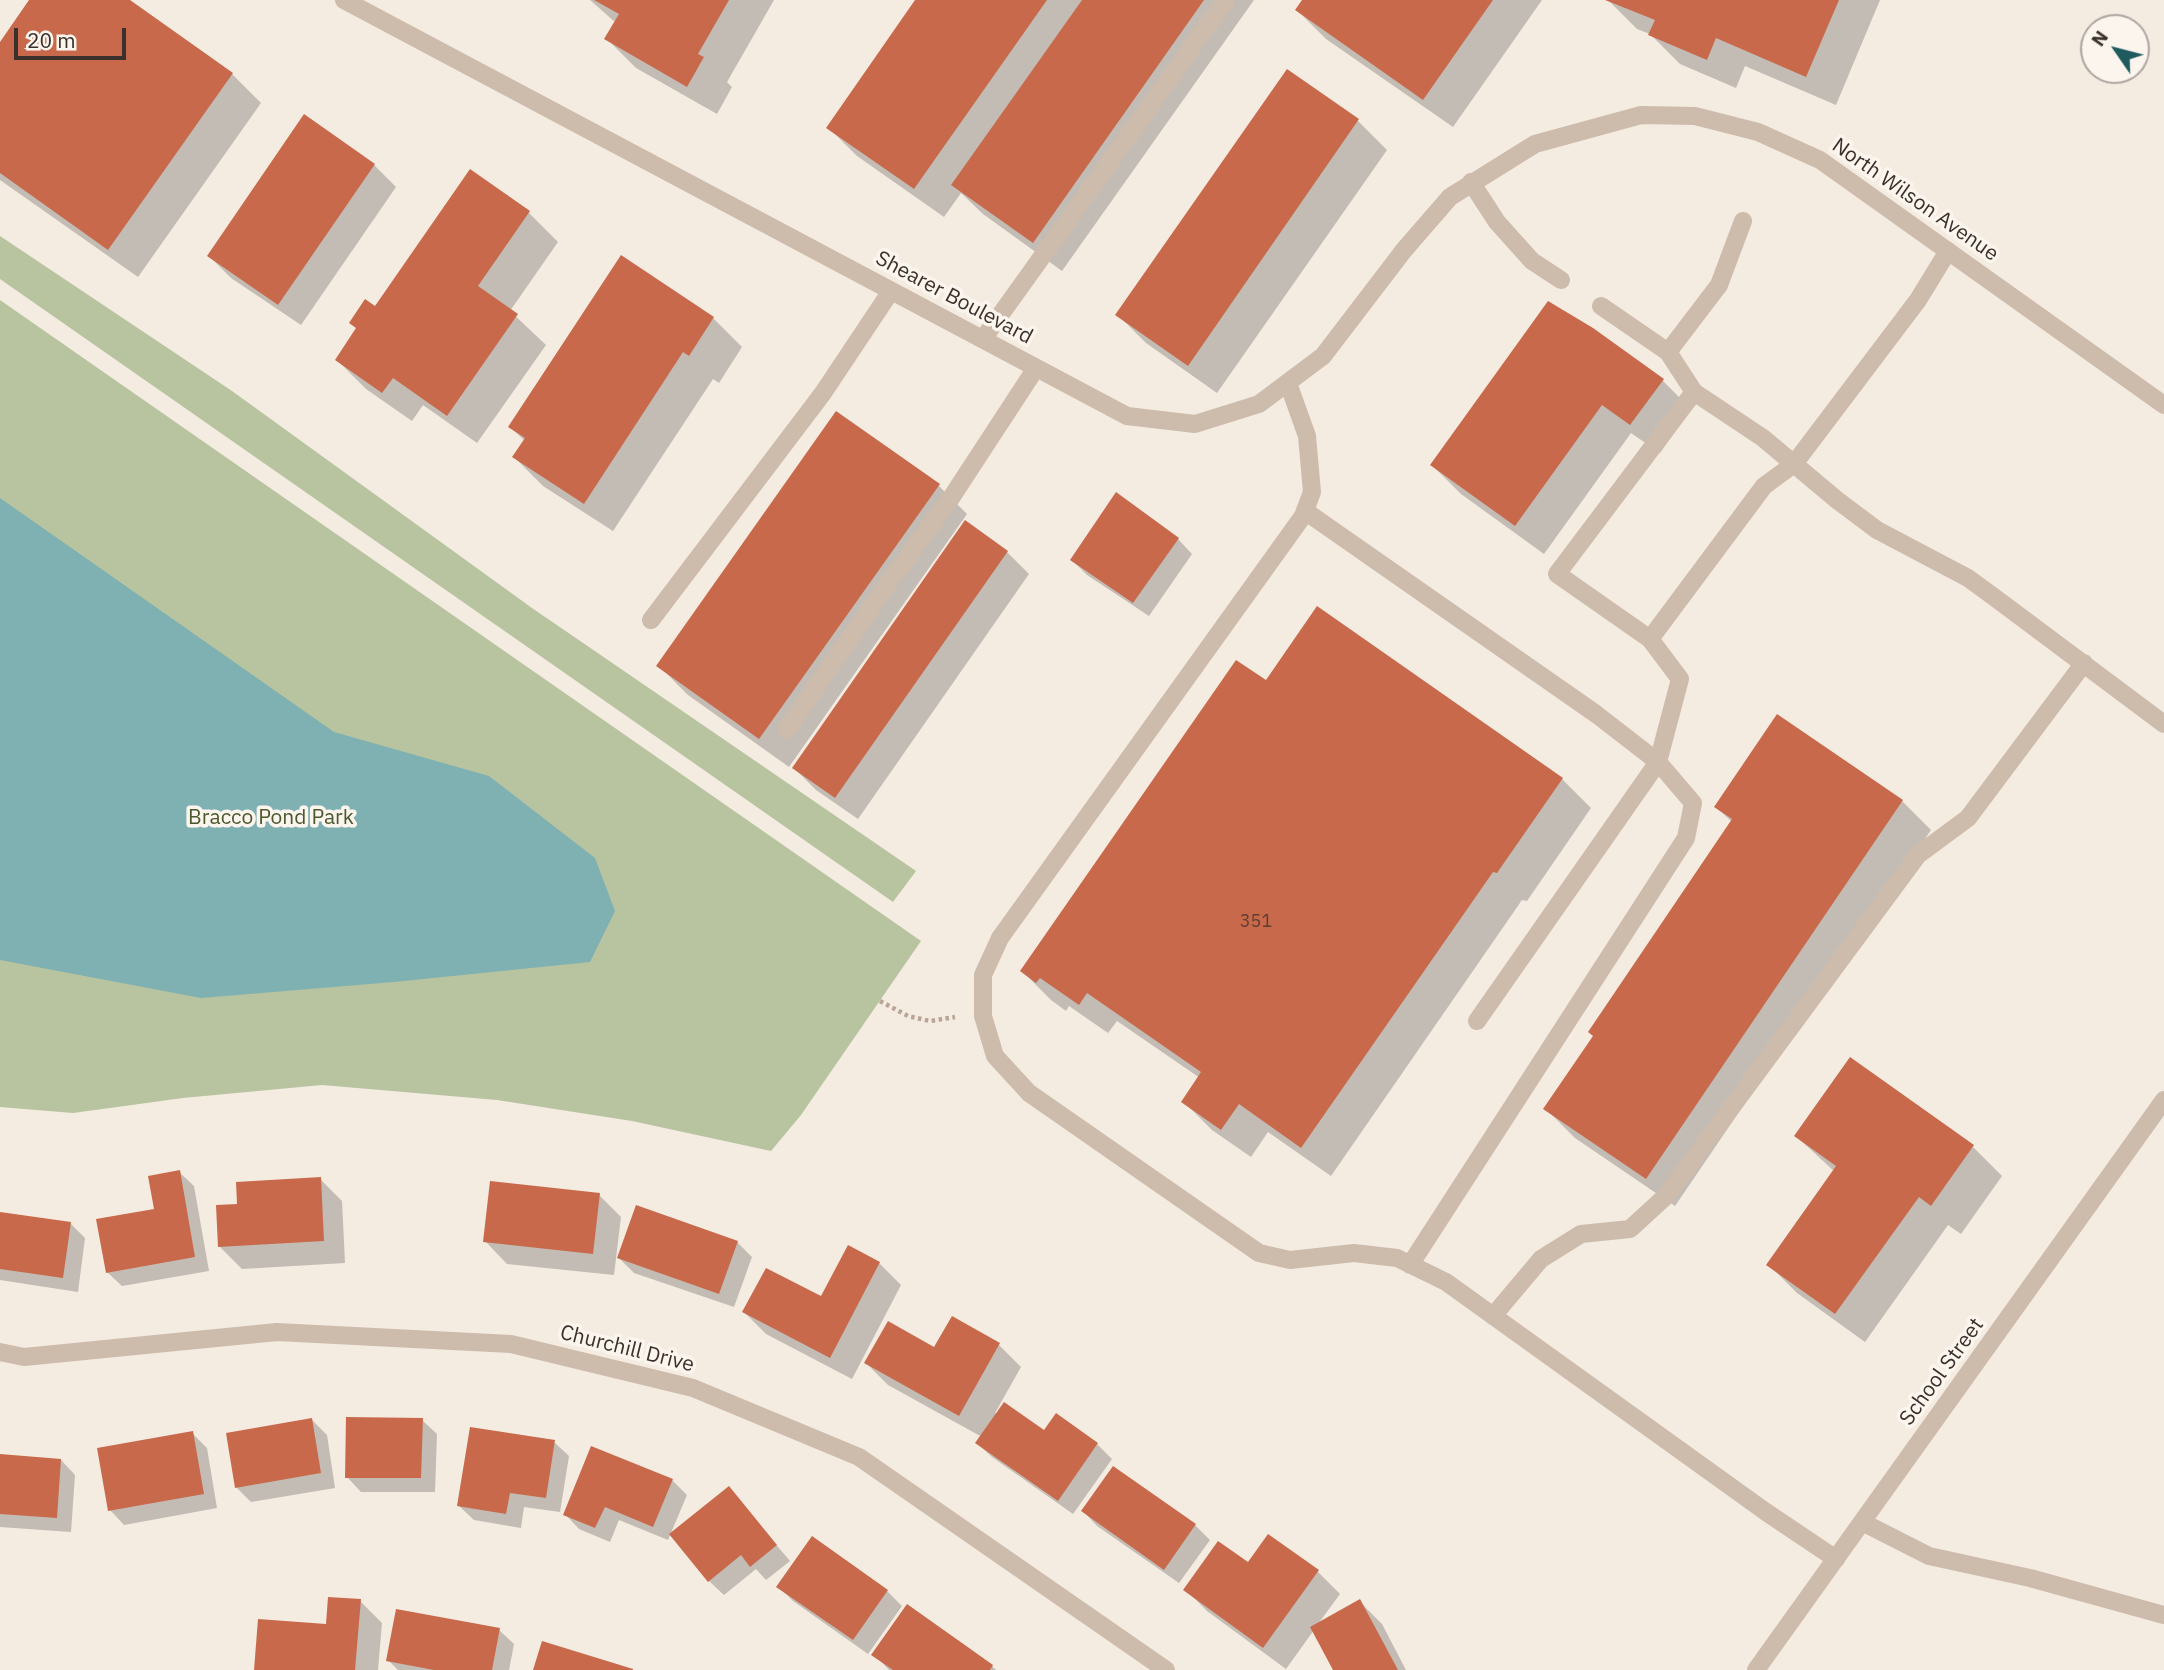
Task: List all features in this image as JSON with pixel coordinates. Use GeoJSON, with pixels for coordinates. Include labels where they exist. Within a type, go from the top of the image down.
{"type":"FeatureCollection","features":[{"type":"Feature","properties":{"kind":"street","name":"Shearer Boulevard"},"geometry":{"type":"LineString","coordinates":[[344,0],[1127,416],[1195,424],[1259,404],[1323,356],[1450,197],[1492,169]]}},
{"type":"Feature","properties":{"kind":"street"},"geometry":{"type":"LineString","coordinates":[[983,339],[1226,0]]}},
{"type":"Feature","properties":{"kind":"street","name":"North Wilson Avenue"},"geometry":{"type":"LineString","coordinates":[[1492,169],[1535,144],[1641,115],[1695,116],[1758,132],[1820,160],[2164,405]]}},
{"type":"Feature","properties":{"kind":"street"},"geometry":{"type":"LineString","coordinates":[[1471,182],[1497,222],[1532,261],[1561,280]]}},
{"type":"Feature","properties":{"kind":"street"},"geometry":{"type":"LineString","coordinates":[[1668,352],[1719,285],[1743,221]]}},
{"type":"Feature","properties":{"kind":"street"},"geometry":{"type":"LineString","coordinates":[[1650,639],[1764,485],[1794,464],[1917,300],[1948,251]]}},
{"type":"Feature","properties":{"kind":"street"},"geometry":{"type":"LineString","coordinates":[[651,620],[822,393],[891,290]]}},
{"type":"Feature","properties":{"kind":"street"},"geometry":{"type":"LineString","coordinates":[[1601,306],[1668,352],[1694,392],[1763,438],[1877,530],[1968,578],[2164,724]]}},
{"type":"Feature","properties":{"kind":"street"},"geometry":{"type":"LineString","coordinates":[[787,729],[951,498],[1036,368]]}},
{"type":"Feature","properties":{"kind":"street"},"geometry":{"type":"LineString","coordinates":[[1288,383],[1307,436],[1312,492],[1305,511],[1000,938],[983,975],[983,1016],[995,1056],[1029,1093],[1259,1253],[1290,1260],[1354,1253],[1396,1258],[1446,1282],[1766,1512],[1836,1559]]}},
{"type":"Feature","properties":{"kind":"street"},"geometry":{"type":"LineString","coordinates":[[1477,1021],[1658,762],[1681,679],[1650,639],[1557,574],[1694,392]]}},
{"type":"Feature","properties":{"kind":"street"},"geometry":{"type":"LineString","coordinates":[[1305,511],[1596,714],[1658,762],[1693,803],[1686,838],[1410,1265]]}},
{"type":"Feature","properties":{"kind":"street"},"geometry":{"type":"LineString","coordinates":[[1493,1316],[1541,1259],[1581,1234],[1629,1229],[1666,1196],[1918,855],[1968,818],[2084,663]]}},
{"type":"Feature","properties":{"kind":"street","name":"School Street"},"geometry":{"type":"LineString","coordinates":[[1756,1670],[2164,1100]]}},
{"type":"Feature","properties":{"kind":"street","name":"Churchill Drive"},"geometry":{"type":"LineString","coordinates":[[0,1352],[24,1357],[277,1332],[511,1343],[693,1388],[859,1457],[1166,1670]]}},
{"type":"Feature","properties":{"kind":"street"},"geometry":{"type":"LineString","coordinates":[[1862,1522],[1929,1556],[2030,1578],[2164,1615]]}},
{"type":"Feature","properties":{"kind":"path"},"geometry":{"type":"LineString","coordinates":[[880,1000],[908,1016],[930,1021],[983,1016]]}},
{"type":"Feature","properties":{"kind":"green space"},"geometry":{"type":"Polygon","coordinates":[[[0,236],[232,391],[532,608],[916,871],[893,902],[0,279],[0,236]]]}},
{"type":"Feature","properties":{"kind":"green space","name":"Bracco Pond Park"},"geometry":{"type":"Polygon","coordinates":[[[0,300],[921,941],[801,1115],[771,1151],[632,1121],[497,1100],[322,1085],[183,1098],[73,1113],[0,1107],[0,300]]]}},
{"type":"Feature","properties":{"kind":"water"},"geometry":{"type":"Polygon","coordinates":[[[0,498],[334,732],[489,776],[595,858],[615,911],[590,962],[201,998],[0,960],[0,498]]]}},
{"type":"Feature","properties":{"kind":"building"},"geometry":{"type":"Polygon","coordinates":[[[29,0],[130,0],[233,73],[108,250],[0,173],[0,42],[29,0]]]}},
{"type":"Feature","properties":{"kind":"building"},"geometry":{"type":"Polygon","coordinates":[[[594,0],[729,0],[698,54],[704,57],[687,87],[604,39],[619,14],[594,0]]]}},
{"type":"Feature","properties":{"kind":"building"},"geometry":{"type":"Polygon","coordinates":[[[915,0],[1047,0],[914,189],[826,128],[915,0]]]}},
{"type":"Feature","properties":{"kind":"building"},"geometry":{"type":"Polygon","coordinates":[[[1082,0],[1204,0],[1033,243],[951,185],[1082,0]]]}},
{"type":"Feature","properties":{"kind":"building"},"geometry":{"type":"Polygon","coordinates":[[[1302,0],[1493,0],[1423,100],[1295,10],[1302,0]]]}},
{"type":"Feature","properties":{"kind":"building"},"geometry":{"type":"Polygon","coordinates":[[[1605,0],[1839,0],[1806,77],[1716,38],[1707,60],[1648,35],[1655,20],[1605,0]]]}},
{"type":"Feature","properties":{"kind":"building"},"geometry":{"type":"Polygon","coordinates":[[[1287,69],[1359,119],[1188,366],[1115,315],[1287,69]]]}},
{"type":"Feature","properties":{"kind":"building"},"geometry":{"type":"Polygon","coordinates":[[[304,114],[375,164],[278,305],[207,256],[304,114]]]}},
{"type":"Feature","properties":{"kind":"building"},"geometry":{"type":"Polygon","coordinates":[[[470,169],[530,211],[478,286],[518,314],[447,416],[393,378],[382,393],[335,360],[356,328],[349,323],[365,299],[375,306],[470,169]]]}},
{"type":"Feature","properties":{"kind":"building"},"geometry":{"type":"Polygon","coordinates":[[[621,255],[714,317],[689,356],[683,352],[584,504],[512,457],[525,438],[508,427],[621,255]]]}},
{"type":"Feature","properties":{"kind":"building"},"geometry":{"type":"Polygon","coordinates":[[[1548,301],[1593,328],[1664,379],[1630,425],[1602,405],[1515,526],[1430,465],[1548,301]]]}},
{"type":"Feature","properties":{"kind":"building"},"geometry":{"type":"Polygon","coordinates":[[[836,411],[940,484],[759,739],[656,666],[836,411]]]}},
{"type":"Feature","properties":{"kind":"building"},"geometry":{"type":"Polygon","coordinates":[[[1116,492],[1179,538],[1133,603],[1070,560],[1116,492]]]}},
{"type":"Feature","properties":{"kind":"building"},"geometry":{"type":"Polygon","coordinates":[[[965,520],[1008,551],[835,798],[792,768],[965,520]]]}},
{"type":"Feature","properties":{"kind":"building"},"geometry":{"type":"Polygon","coordinates":[[[1317,606],[1563,778],[1497,873],[1493,872],[1301,1148],[1239,1104],[1221,1130],[1181,1102],[1201,1072],[1087,993],[1079,1005],[1040,978],[1036,983],[1020,971],[1236,660],[1266,680],[1317,606]]]}},
{"type":"Feature","properties":{"kind":"building"},"geometry":{"type":"Polygon","coordinates":[[[1777,714],[1903,800],[1646,1179],[1543,1109],[1593,1036],[1588,1032],[1732,819],[1714,807],[1777,714]]]}},
{"type":"Feature","properties":{"kind":"building"},"geometry":{"type":"Polygon","coordinates":[[[1850,1057],[1974,1145],[1931,1206],[1919,1197],[1835,1314],[1766,1265],[1836,1166],[1794,1136],[1850,1057]]]}},
{"type":"Feature","properties":{"kind":"building"},"geometry":{"type":"Polygon","coordinates":[[[180,1170],[195,1257],[106,1273],[96,1219],[154,1209],[148,1176],[180,1170]]]}},
{"type":"Feature","properties":{"kind":"building"},"geometry":{"type":"Polygon","coordinates":[[[321,1177],[324,1241],[218,1247],[216,1205],[237,1204],[236,1182],[321,1177]]]}},
{"type":"Feature","properties":{"kind":"building"},"geometry":{"type":"Polygon","coordinates":[[[490,1181],[600,1193],[593,1254],[483,1242],[490,1181]]]}},
{"type":"Feature","properties":{"kind":"building"},"geometry":{"type":"Polygon","coordinates":[[[636,1205],[738,1241],[719,1294],[617,1258],[636,1205]]]}},
{"type":"Feature","properties":{"kind":"building"},"geometry":{"type":"Polygon","coordinates":[[[0,1212],[71,1222],[63,1278],[0,1269],[0,1212]]]}},
{"type":"Feature","properties":{"kind":"building"},"geometry":{"type":"Polygon","coordinates":[[[848,1245],[880,1262],[830,1358],[742,1312],[766,1268],[821,1296],[848,1245]]]}},
{"type":"Feature","properties":{"kind":"building"},"geometry":{"type":"Polygon","coordinates":[[[952,1316],[1000,1343],[959,1416],[864,1363],[888,1321],[934,1347],[952,1316]]]}},
{"type":"Feature","properties":{"kind":"building"},"geometry":{"type":"Polygon","coordinates":[[[1004,1402],[1044,1430],[1056,1413],[1098,1443],[1058,1501],[975,1443],[1004,1402]]]}},
{"type":"Feature","properties":{"kind":"building"},"geometry":{"type":"Polygon","coordinates":[[[346,1417],[423,1418],[421,1478],[345,1478],[346,1417]]]}},
{"type":"Feature","properties":{"kind":"building"},"geometry":{"type":"Polygon","coordinates":[[[312,1418],[321,1473],[235,1488],[226,1433],[312,1418]]]}},
{"type":"Feature","properties":{"kind":"building"},"geometry":{"type":"Polygon","coordinates":[[[470,1427],[555,1440],[546,1498],[510,1493],[506,1514],[457,1506],[470,1427]]]}},
{"type":"Feature","properties":{"kind":"building"},"geometry":{"type":"Polygon","coordinates":[[[193,1431],[204,1494],[108,1511],[97,1448],[193,1431]]]}},
{"type":"Feature","properties":{"kind":"building"},"geometry":{"type":"Polygon","coordinates":[[[591,1446],[673,1479],[653,1527],[605,1507],[595,1528],[563,1515],[591,1446]]]}},
{"type":"Feature","properties":{"kind":"building"},"geometry":{"type":"Polygon","coordinates":[[[0,1454],[61,1459],[57,1518],[0,1514],[0,1454]]]}},
{"type":"Feature","properties":{"kind":"building"},"geometry":{"type":"Polygon","coordinates":[[[1113,1466],[1196,1524],[1164,1570],[1081,1511],[1113,1466]]]}},
{"type":"Feature","properties":{"kind":"building"},"geometry":{"type":"Polygon","coordinates":[[[729,1486],[777,1545],[750,1567],[741,1555],[708,1582],[669,1534],[729,1486]]]}},
{"type":"Feature","properties":{"kind":"building"},"geometry":{"type":"Polygon","coordinates":[[[1268,1534],[1319,1570],[1263,1648],[1183,1590],[1218,1541],[1248,1562],[1268,1534]]]}},
{"type":"Feature","properties":{"kind":"building"},"geometry":{"type":"Polygon","coordinates":[[[812,1536],[888,1590],[853,1640],[776,1587],[812,1536]]]}},
{"type":"Feature","properties":{"kind":"building"},"geometry":{"type":"Polygon","coordinates":[[[328,1597],[361,1599],[355,1670],[254,1670],[258,1619],[326,1624],[328,1597]]]}},
{"type":"Feature","properties":{"kind":"building"},"geometry":{"type":"Polygon","coordinates":[[[1360,1599],[1398,1670],[1333,1670],[1310,1627],[1360,1599]]]}},
{"type":"Feature","properties":{"kind":"building"},"geometry":{"type":"Polygon","coordinates":[[[907,1604],[993,1665],[990,1670],[893,1670],[871,1655],[907,1604]]]}},
{"type":"Feature","properties":{"kind":"building"},"geometry":{"type":"Polygon","coordinates":[[[396,1609],[500,1628],[492,1670],[434,1670],[386,1661],[396,1609]]]}},
{"type":"Feature","properties":{"kind":"building"},"geometry":{"type":"Polygon","coordinates":[[[542,1641],[633,1669],[633,1670],[533,1670],[542,1641]]]}}]}
